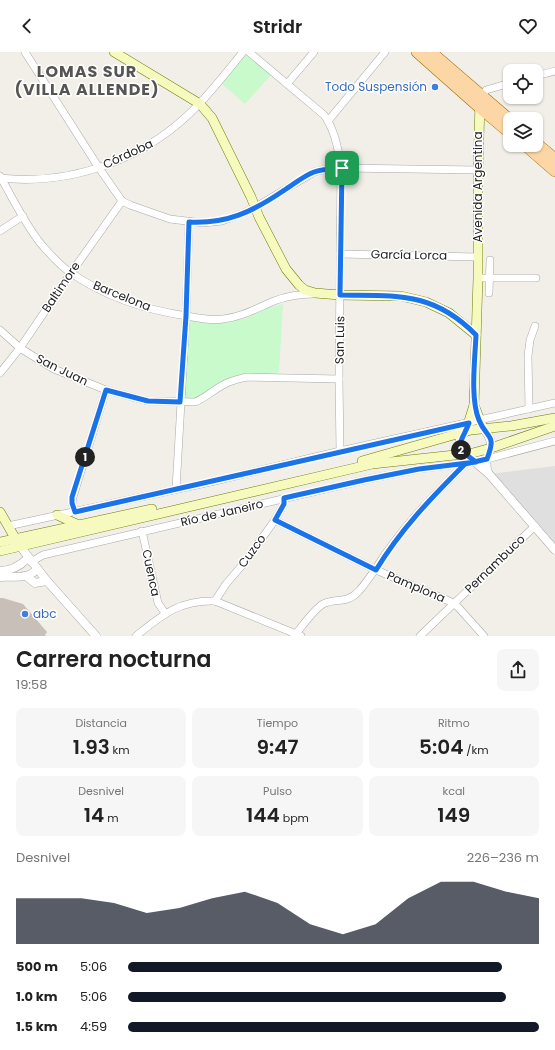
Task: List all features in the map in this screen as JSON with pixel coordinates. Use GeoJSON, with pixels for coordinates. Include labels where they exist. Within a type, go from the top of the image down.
{"type":"FeatureCollection","features":[{"type":"Feature","properties":{"kind":"main road"},"geometry":{"type":"LineString","coordinates":[[114,52],[200,104],[216,125],[256,207],[259,217],[290,275],[305,290],[315,293],[340,295],[401,296],[426,302],[449,313],[476,335]]}},
{"type":"Feature","properties":{"kind":"main road"},"geometry":{"type":"LineString","coordinates":[[417,52],[479,108],[503,127]]}},
{"type":"Feature","properties":{"kind":"main road"},"geometry":{"type":"LineString","coordinates":[[431,52],[503,114]]}},
{"type":"Feature","properties":{"kind":"main road","name":"Avenida Argentina"},"geometry":{"type":"LineString","coordinates":[[467,427],[474,405],[478,278],[479,108],[482,96]]}},
{"type":"Feature","properties":{"kind":"main road"},"geometry":{"type":"LineString","coordinates":[[543,149],[555,159]]}},
{"type":"Feature","properties":{"kind":"main road"},"geometry":{"type":"LineString","coordinates":[[533,152],[555,170]]}},
{"type":"Feature","properties":{"kind":"main road","name":"Avenida Argentina"},"geometry":{"type":"LineString","coordinates":[[474,405],[481,424]]}},
{"type":"Feature","properties":{"kind":"main road"},"geometry":{"type":"LineString","coordinates":[[0,551],[18,542],[79,525],[322,472],[410,448],[467,427],[481,424],[511,426],[555,418]]}},
{"type":"Feature","properties":{"kind":"main road"},"geometry":{"type":"LineString","coordinates":[[0,542],[18,542],[372,464],[465,454],[491,448],[555,426]]}},
{"type":"Feature","properties":{"kind":"main road"},"geometry":{"type":"LineString","coordinates":[[0,514],[18,542]]}},
{"type":"Feature","properties":{"kind":"main road"},"geometry":{"type":"LineString","coordinates":[[57,515],[79,525]]}},
{"type":"Feature","properties":{"kind":"street"},"geometry":{"type":"LineString","coordinates":[[25,52],[99,168],[122,201],[170,219],[203,223],[222,221],[256,207],[314,172],[322,170],[342,168],[478,170]]}},
{"type":"Feature","properties":{"kind":"street","name":"Córdoba"},"geometry":{"type":"LineString","coordinates":[[0,178],[15,180],[53,178],[99,168],[123,159],[158,139],[200,104],[243,52]]}},
{"type":"Feature","properties":{"kind":"street","name":"San Luis"},"geometry":{"type":"LineString","coordinates":[[249,52],[324,115],[328,121],[342,168],[339,379],[340,451]]}},
{"type":"Feature","properties":{"kind":"street"},"geometry":{"type":"LineString","coordinates":[[287,84],[314,52]]}},
{"type":"Feature","properties":{"kind":"street"},"geometry":{"type":"LineString","coordinates":[[328,121],[385,52]]}},
{"type":"Feature","properties":{"kind":"street"},"geometry":{"type":"LineString","coordinates":[[543,74],[555,71]]}},
{"type":"Feature","properties":{"kind":"street"},"geometry":{"type":"LineString","coordinates":[[482,96],[486,90],[503,85]]}},
{"type":"Feature","properties":{"kind":"street","name":"Barcelona"},"geometry":{"type":"LineString","coordinates":[[0,178],[40,243],[71,273],[113,296],[140,306],[172,314],[222,320],[238,317],[297,294],[315,293]]}},
{"type":"Feature","properties":{"kind":"street","name":"Baltimore"},"geometry":{"type":"LineString","coordinates":[[0,373],[20,348],[122,201]]}},
{"type":"Feature","properties":{"kind":"street"},"geometry":{"type":"LineString","coordinates":[[0,231],[23,216]]}},
{"type":"Feature","properties":{"kind":"street"},"geometry":{"type":"LineString","coordinates":[[176,489],[186,316],[189,222]]}},
{"type":"Feature","properties":{"kind":"street","name":"García Lorca"},"geometry":{"type":"LineString","coordinates":[[340,254],[478,257]]}},
{"type":"Feature","properties":{"kind":"street"},"geometry":{"type":"LineString","coordinates":[[489,293],[490,260]]}},
{"type":"Feature","properties":{"kind":"street"},"geometry":{"type":"LineString","coordinates":[[478,278],[536,278]]}},
{"type":"Feature","properties":{"kind":"street"},"geometry":{"type":"LineString","coordinates":[[529,409],[528,356],[530,340],[535,326]]}},
{"type":"Feature","properties":{"kind":"street","name":"San Juan"},"geometry":{"type":"LineString","coordinates":[[0,330],[20,348],[54,369],[106,390],[148,401],[194,402],[201,400],[224,384],[235,379],[247,377],[339,379]]}},
{"type":"Feature","properties":{"kind":"street"},"geometry":{"type":"LineString","coordinates":[[75,512],[72,497],[106,390]]}},
{"type":"Feature","properties":{"kind":"street"},"geometry":{"type":"LineString","coordinates":[[488,474],[485,466],[491,448],[490,438],[481,424],[529,409],[555,403]]}},
{"type":"Feature","properties":{"kind":"street"},"geometry":{"type":"LineString","coordinates":[[8,526],[340,451],[467,427]]}},
{"type":"Feature","properties":{"kind":"street"},"geometry":{"type":"LineString","coordinates":[[467,427],[460,439],[460,448],[488,474],[555,550]]}},
{"type":"Feature","properties":{"kind":"street","name":"Río de Janeiro"},"geometry":{"type":"LineString","coordinates":[[32,563],[43,555],[142,531],[364,480],[419,469],[476,462],[555,441]]}},
{"type":"Feature","properties":{"kind":"street"},"geometry":{"type":"LineString","coordinates":[[136,636],[165,613],[194,602],[215,602],[297,635],[320,606],[331,601],[346,600],[358,592],[376,570],[389,548],[416,514],[465,464]]}},
{"type":"Feature","properties":{"kind":"street","name":"Cuzco"},"geometry":{"type":"LineString","coordinates":[[215,602],[226,584],[244,563],[275,520],[284,504],[284,498]]}},
{"type":"Feature","properties":{"kind":"street","name":"Pamplona"},"geometry":{"type":"LineString","coordinates":[[275,520],[376,570],[454,604],[484,636]]}},
{"type":"Feature","properties":{"kind":"street","name":"Pernambuco"},"geometry":{"type":"LineString","coordinates":[[420,636],[535,526]]}},
{"type":"Feature","properties":{"kind":"street","name":"Cuenca"},"geometry":{"type":"LineString","coordinates":[[142,531],[158,603],[165,613]]}},
{"type":"Feature","properties":{"kind":"street"},"geometry":{"type":"LineString","coordinates":[[18,542],[32,563],[96,636]]}},
{"type":"Feature","properties":{"kind":"street"},"geometry":{"type":"LineString","coordinates":[[0,571],[6,571],[32,563]]}},
{"type":"Feature","properties":{"kind":"street"},"geometry":{"type":"LineString","coordinates":[[0,577],[26,576],[33,574],[32,563]]}},
{"type":"Feature","properties":{"kind":"street"},"geometry":{"type":"LineString","coordinates":[[26,576],[35,583],[47,581]]}},
{"type":"Feature","properties":{"kind":"shaded area"},"geometry":{"type":"Polygon","coordinates":[[[555,466],[555,550],[489,474],[555,466]]]}},
{"type":"Feature","properties":{"kind":"green space"},"geometry":{"type":"Polygon","coordinates":[[[245,53],[271,75],[245,104],[219,81],[245,53]]]}},
{"type":"Feature","properties":{"kind":"green space"},"geometry":{"type":"Polygon","coordinates":[[[283,304],[279,372],[273,375],[233,377],[199,398],[185,398],[189,320],[220,322],[244,319],[261,310],[283,304]]]}},
{"type":"Feature","properties":{"kind":"building"},"geometry":{"type":"Polygon","coordinates":[[[0,598],[23,604],[47,632],[45,635],[46,636],[0,636],[0,598]]]}},
{"type":"Feature","properties":{"kind":"place","name":"Todo Suspensión"},"geometry":{"type":"Point","coordinates":[435,87]}},
{"type":"Feature","properties":{"kind":"place","name":"abc"},"geometry":{"type":"Point","coordinates":[25,614]}},
{"type":"Feature","properties":{"kind":"district","name":"LOMAS SUR (VILLA ALLENDE)"},"geometry":{"type":"Point","coordinates":[87,80]}},
{"type":"Feature","properties":{"kind":"route"},"geometry":{"type":"LineString","coordinates":[[342,168],[314,172],[256,207],[222,221],[203,223],[189,222],[186,316],[180,402],[148,401],[106,390],[72,497],[75,512],[469,423],[466,431],[460,439],[460,448],[465,454],[476,462],[419,469],[284,498],[284,504],[275,520],[376,570],[389,548],[416,514],[465,464],[476,462],[487,459],[491,448],[490,438],[482,428],[474,405],[476,335],[449,313],[426,302],[401,296],[340,295],[342,168]]}}]}
